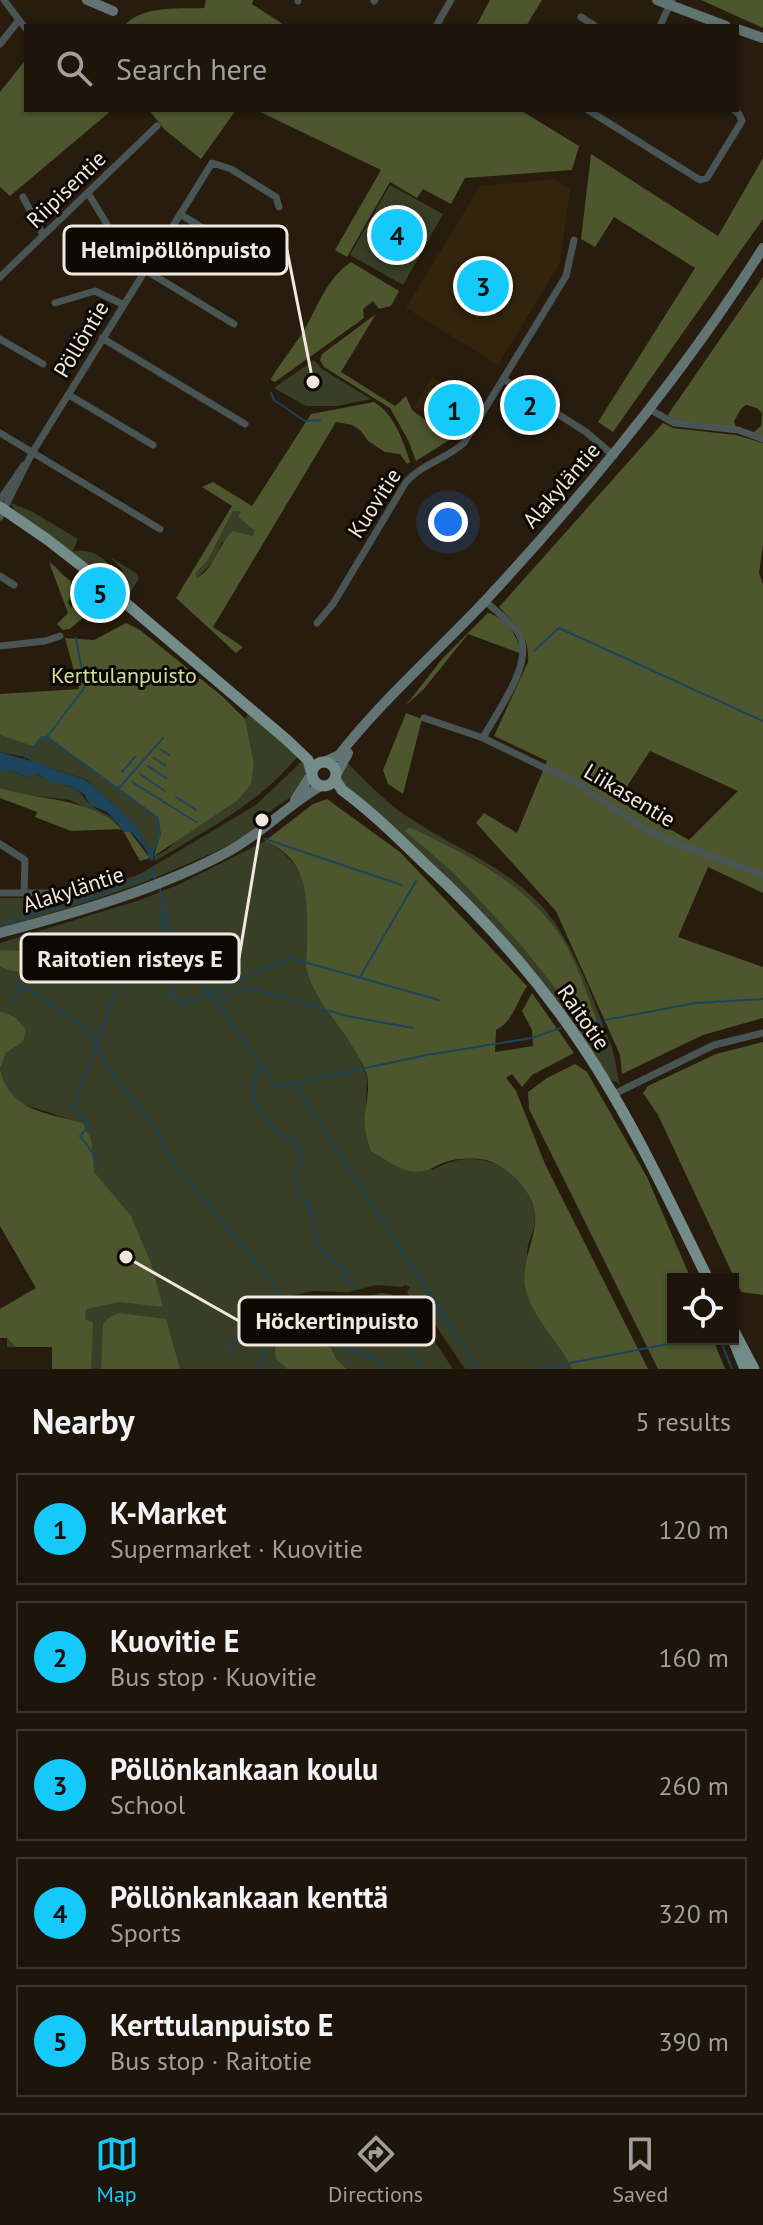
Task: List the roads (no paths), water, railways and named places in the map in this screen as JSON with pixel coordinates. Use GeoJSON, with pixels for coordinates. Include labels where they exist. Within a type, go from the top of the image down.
{"type":"FeatureCollection","features":[{"type":"Feature","properties":{"kind":"main road"},"geometry":{"type":"LineString","coordinates":[[87,0],[113,11]]}},
{"type":"Feature","properties":{"kind":"main road"},"geometry":{"type":"LineString","coordinates":[[657,0],[721,24]]}},
{"type":"Feature","properties":{"kind":"main road"},"geometry":{"type":"LineString","coordinates":[[739,30],[763,38]]}},
{"type":"Feature","properties":{"kind":"main road","name":"Alakyläntie"},"geometry":{"type":"LineString","coordinates":[[324,761],[339,755],[485,601],[614,456],[763,248]]}},
{"type":"Feature","properties":{"kind":"main road"},"geometry":{"type":"LineString","coordinates":[[1,511],[100,583],[287,740],[308,760],[314,782],[329,782],[334,766],[287,740]]}},
{"type":"Feature","properties":{"kind":"main road","name":"Alakyläntie"},"geometry":{"type":"LineString","coordinates":[[0,933],[93,906],[200,865],[251,838],[329,782],[364,728]]}},
{"type":"Feature","properties":{"kind":"main road"},"geometry":{"type":"LineString","coordinates":[[311,773],[315,764],[324,761]]}},
{"type":"Feature","properties":{"kind":"main road","name":"Alakyläntie"},"geometry":{"type":"LineString","coordinates":[[284,814],[311,773]]}},
{"type":"Feature","properties":{"kind":"main road","name":"Raitotie"},"geometry":{"type":"LineString","coordinates":[[329,782],[374,817],[445,881],[511,952],[574,1033],[648,1159],[705,1273]]}},
{"type":"Feature","properties":{"kind":"main road"},"geometry":{"type":"LineString","coordinates":[[739,1340],[754,1369]]}},
{"type":"Feature","properties":{"kind":"main road"},"geometry":{"type":"LineString","coordinates":[[736,1345],[745,1369]]}},
{"type":"Feature","properties":{"kind":"street"},"geometry":{"type":"LineString","coordinates":[[4,0],[24,26]]}},
{"type":"Feature","properties":{"kind":"street"},"geometry":{"type":"LineString","coordinates":[[437,24],[451,0]]}},
{"type":"Feature","properties":{"kind":"street"},"geometry":{"type":"LineString","coordinates":[[661,24],[670,3]]}},
{"type":"Feature","properties":{"kind":"street"},"geometry":{"type":"LineString","coordinates":[[581,17],[592,24]]}},
{"type":"Feature","properties":{"kind":"street"},"geometry":{"type":"LineString","coordinates":[[0,44],[19,20]]}},
{"type":"Feature","properties":{"kind":"street"},"geometry":{"type":"LineString","coordinates":[[592,112],[700,180],[707,178],[742,121],[736,112]]}},
{"type":"Feature","properties":{"kind":"street"},"geometry":{"type":"LineString","coordinates":[[604,119],[608,112]]}},
{"type":"Feature","properties":{"kind":"street","name":"Riipisentie"},"geometry":{"type":"LineString","coordinates":[[0,277],[157,126]]}},
{"type":"Feature","properties":{"kind":"street","name":"Pöllöntie"},"geometry":{"type":"LineString","coordinates":[[1,511],[122,304],[212,163],[217,162],[276,197],[279,207]]}},
{"type":"Feature","properties":{"kind":"street"},"geometry":{"type":"LineString","coordinates":[[88,193],[114,236],[148,266],[234,324]]}},
{"type":"Feature","properties":{"kind":"street"},"geometry":{"type":"LineString","coordinates":[[23,197],[43,235]]}},
{"type":"Feature","properties":{"kind":"street"},"geometry":{"type":"LineString","coordinates":[[180,214],[266,267]]}},
{"type":"Feature","properties":{"kind":"street","name":"Kuovitie"},"geometry":{"type":"LineString","coordinates":[[317,623],[333,604],[406,482],[420,469],[464,443],[566,276],[574,240]]}},
{"type":"Feature","properties":{"kind":"street"},"geometry":{"type":"LineString","coordinates":[[55,303],[95,291],[122,304]]}},
{"type":"Feature","properties":{"kind":"street"},"geometry":{"type":"LineString","coordinates":[[102,338],[245,424]]}},
{"type":"Feature","properties":{"kind":"street"},"geometry":{"type":"LineString","coordinates":[[0,339],[43,364]]}},
{"type":"Feature","properties":{"kind":"street"},"geometry":{"type":"LineString","coordinates":[[503,379],[586,432],[614,456]]}},
{"type":"Feature","properties":{"kind":"street"},"geometry":{"type":"LineString","coordinates":[[69,395],[153,445]]}},
{"type":"Feature","properties":{"kind":"street"},"geometry":{"type":"LineString","coordinates":[[649,409],[674,423],[738,430],[763,439]]}},
{"type":"Feature","properties":{"kind":"street"},"geometry":{"type":"LineString","coordinates":[[0,433],[32,455],[160,529]]}},
{"type":"Feature","properties":{"kind":"street"},"geometry":{"type":"LineString","coordinates":[[0,576],[14,585]]}},
{"type":"Feature","properties":{"kind":"street"},"geometry":{"type":"LineString","coordinates":[[483,738],[521,668],[524,654],[515,629],[485,601]]}},
{"type":"Feature","properties":{"kind":"street"},"geometry":{"type":"LineString","coordinates":[[0,646],[45,641],[60,636]]}},
{"type":"Feature","properties":{"kind":"street","name":"Liikasentie"},"geometry":{"type":"LineString","coordinates":[[424,718],[483,738],[576,783],[662,838],[763,875]]}},
{"type":"Feature","properties":{"kind":"street"},"geometry":{"type":"LineString","coordinates":[[0,844],[25,860],[24,893]]}},
{"type":"Feature","properties":{"kind":"street"},"geometry":{"type":"LineString","coordinates":[[0,893],[75,893],[112,882]]}},
{"type":"Feature","properties":{"kind":"street"},"geometry":{"type":"LineString","coordinates":[[612,1095],[714,1045],[763,1033]]}},
{"type":"Feature","properties":{"kind":"water"},"geometry":{"type":"Polygon","coordinates":[[[0,752],[84,779],[135,825],[153,852],[154,859],[151,861],[145,848],[131,832],[125,832],[107,812],[90,805],[84,794],[69,786],[48,781],[38,774],[27,777],[0,771],[0,752]]]}},
{"type":"Feature","properties":{"kind":"waterway"},"geometry":{"type":"LineString","coordinates":[[271,393],[274,400],[305,421],[320,420]]}},
{"type":"Feature","properties":{"kind":"waterway"},"geometry":{"type":"LineString","coordinates":[[534,651],[559,628],[763,721]]}},
{"type":"Feature","properties":{"kind":"waterway"},"geometry":{"type":"LineString","coordinates":[[25,757],[42,737],[47,737],[85,687],[76,638]]}},
{"type":"Feature","properties":{"kind":"waterway"},"geometry":{"type":"LineString","coordinates":[[47,737],[158,818],[160,835],[153,852]]}},
{"type":"Feature","properties":{"kind":"waterway"},"geometry":{"type":"LineString","coordinates":[[119,788],[163,738]]}},
{"type":"Feature","properties":{"kind":"waterway"},"geometry":{"type":"LineString","coordinates":[[161,750],[169,755]]}},
{"type":"Feature","properties":{"kind":"waterway"},"geometry":{"type":"LineString","coordinates":[[122,772],[135,757]]}},
{"type":"Feature","properties":{"kind":"waterway"},"geometry":{"type":"LineString","coordinates":[[154,758],[166,766]]}},
{"type":"Feature","properties":{"kind":"waterway"},"geometry":{"type":"LineString","coordinates":[[148,766],[166,778]]}},
{"type":"Feature","properties":{"kind":"waterway"},"geometry":{"type":"LineString","coordinates":[[140,774],[165,791]]}},
{"type":"Feature","properties":{"kind":"waterway"},"geometry":{"type":"LineString","coordinates":[[132,782],[196,822]]}},
{"type":"Feature","properties":{"kind":"waterway"},"geometry":{"type":"LineString","coordinates":[[176,797],[196,810]]}},
{"type":"Feature","properties":{"kind":"waterway"},"geometry":{"type":"LineString","coordinates":[[265,839],[402,885]]}},
{"type":"Feature","properties":{"kind":"waterway"},"geometry":{"type":"LineString","coordinates":[[153,867],[155,878]]}},
{"type":"Feature","properties":{"kind":"waterway"},"geometry":{"type":"LineString","coordinates":[[0,924],[91,898],[153,874]]}},
{"type":"Feature","properties":{"kind":"waterway"},"geometry":{"type":"LineString","coordinates":[[360,977],[416,881]]}},
{"type":"Feature","properties":{"kind":"waterway"},"geometry":{"type":"LineString","coordinates":[[160,889],[171,938],[180,960],[224,1012],[260,1064],[253,1088],[256,1105],[283,1138],[294,1139],[302,1158],[294,1180],[302,1200],[309,1203],[318,1244],[328,1257],[349,1271],[343,1279],[357,1287]]}},
{"type":"Feature","properties":{"kind":"waterway"},"geometry":{"type":"LineString","coordinates":[[164,906],[161,920],[167,947],[166,975],[175,984],[169,989],[168,997],[175,997],[184,1004],[290,958],[439,1000]]}},
{"type":"Feature","properties":{"kind":"waterway"},"geometry":{"type":"LineString","coordinates":[[13,1001],[21,977]]}},
{"type":"Feature","properties":{"kind":"waterway"},"geometry":{"type":"LineString","coordinates":[[20,986],[91,1032],[109,1070],[157,1130],[167,1154],[284,1300]]}},
{"type":"Feature","properties":{"kind":"waterway"},"geometry":{"type":"LineString","coordinates":[[97,1166],[95,1156],[80,1136],[89,1126],[73,1107],[118,986]]}},
{"type":"Feature","properties":{"kind":"waterway"},"geometry":{"type":"LineString","coordinates":[[216,992],[224,1001],[247,987],[347,1016],[413,1028]]}},
{"type":"Feature","properties":{"kind":"waterway"},"geometry":{"type":"LineString","coordinates":[[605,1020],[696,1003],[763,999]]}},
{"type":"Feature","properties":{"kind":"waterway"},"geometry":{"type":"LineString","coordinates":[[578,1025],[600,1021]]}},
{"type":"Feature","properties":{"kind":"waterway"},"geometry":{"type":"LineString","coordinates":[[295,1083],[427,1055],[532,1038],[560,1028]]}},
{"type":"Feature","properties":{"kind":"waterway"},"geometry":{"type":"LineString","coordinates":[[260,1064],[273,1085],[294,1083],[478,1369]]}},
{"type":"Feature","properties":{"kind":"waterway"},"geometry":{"type":"LineString","coordinates":[[368,1298],[372,1301],[376,1322],[393,1315],[397,1333],[407,1338],[420,1365],[417,1369]]}},
{"type":"Feature","properties":{"kind":"waterway"},"geometry":{"type":"LineString","coordinates":[[289,1305],[300,1316],[304,1326],[336,1344],[375,1359],[385,1369]]}},
{"type":"Feature","properties":{"kind":"waterway"},"geometry":{"type":"LineString","coordinates":[[231,1354],[231,1343],[266,1336],[260,1369]]}},
{"type":"Feature","properties":{"kind":"waterway"},"geometry":{"type":"LineString","coordinates":[[539,1369],[667,1344]]}},
{"type":"Feature","properties":{"kind":"waterway"},"geometry":{"type":"LineString","coordinates":[[722,1345],[732,1369]]}},
{"type":"Feature","properties":{"kind":"place","name":"Pöllönkankaan kenttä"},"geometry":{"type":"Point","coordinates":[397,235]}},
{"type":"Feature","properties":{"kind":"place","name":"Pöllönkankaan koulu"},"geometry":{"type":"Point","coordinates":[483,286]}},
{"type":"Feature","properties":{"kind":"place","name":"Helmipöllönpuisto"},"geometry":{"type":"Point","coordinates":[313,382]}},
{"type":"Feature","properties":{"kind":"place","name":"Kuovitie E"},"geometry":{"type":"Point","coordinates":[530,405]}},
{"type":"Feature","properties":{"kind":"place","name":"K-Market"},"geometry":{"type":"Point","coordinates":[454,410]}},
{"type":"Feature","properties":{"kind":"place","name":"Kerttulanpuisto E"},"geometry":{"type":"Point","coordinates":[100,593]}},
{"type":"Feature","properties":{"kind":"place","name":"Raitotien risteys E"},"geometry":{"type":"Point","coordinates":[262,820]}},
{"type":"Feature","properties":{"kind":"place","name":"Höckertinpuisto"},"geometry":{"type":"Point","coordinates":[126,1257]}},
{"type":"Feature","properties":{"kind":"park label","name":"Kerttulanpuisto"},"geometry":{"type":"Point","coordinates":[124,675]}}]}
